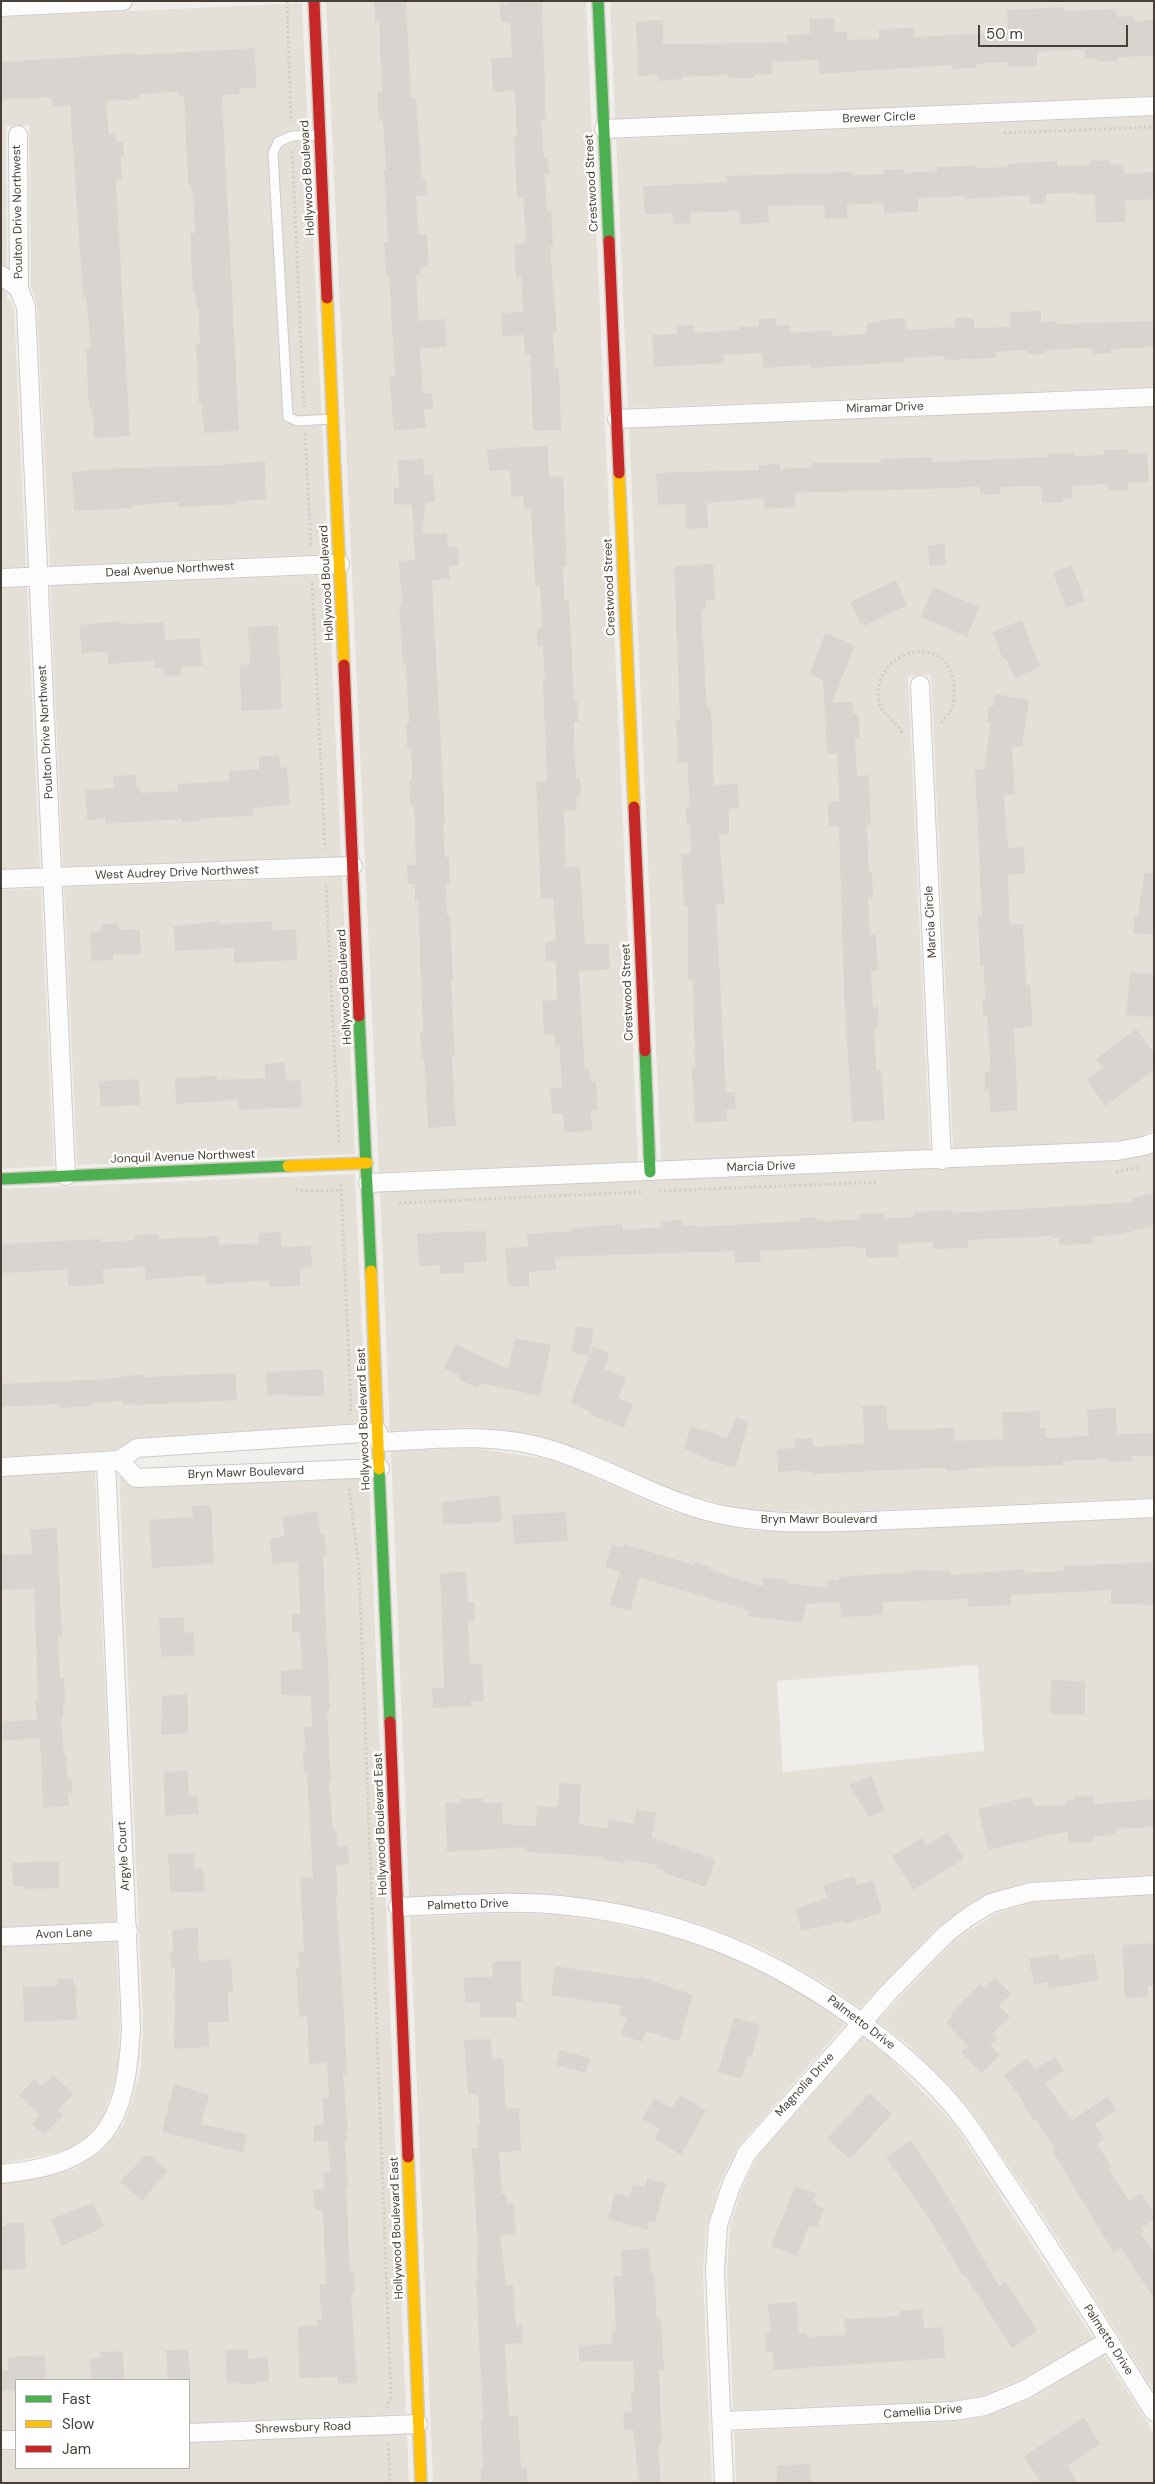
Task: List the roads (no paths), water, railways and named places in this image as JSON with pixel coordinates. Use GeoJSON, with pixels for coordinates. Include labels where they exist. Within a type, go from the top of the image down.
{"type":"FeatureCollection","features":[{"type":"Feature","properties":{"kind":"street"},"geometry":{"type":"LineString","coordinates":[[1,7],[123,1]]}},
{"type":"Feature","properties":{"kind":"street","name":"Hollywood Boulevard"},"geometry":{"type":"LineString","coordinates":[[314,1],[366,1163]]}},
{"type":"Feature","properties":{"kind":"street","name":"Crestwood Street"},"geometry":{"type":"LineString","coordinates":[[598,1],[650,1172]]}},
{"type":"Feature","properties":{"kind":"street","name":"Brewer Circle"},"geometry":{"type":"LineString","coordinates":[[604,129],[1154,106]]}},
{"type":"Feature","properties":{"kind":"street","name":"Poulton Drive Northwest"},"geometry":{"type":"LineString","coordinates":[[18,135],[19,289],[26,307],[66,1176]]}},
{"type":"Feature","properties":{"kind":"street","name":"Poulton Drive Northwest"},"geometry":{"type":"LineString","coordinates":[[1,275],[19,289]]}},
{"type":"Feature","properties":{"kind":"street","name":"Miramar Drive"},"geometry":{"type":"LineString","coordinates":[[617,419],[1154,397]]}},
{"type":"Feature","properties":{"kind":"street","name":"Deal Avenue Northwest"},"geometry":{"type":"LineString","coordinates":[[1,578],[340,564]]}},
{"type":"Feature","properties":{"kind":"street","name":"Marcia Circle"},"geometry":{"type":"LineString","coordinates":[[920,685],[942,1160]]}},
{"type":"Feature","properties":{"kind":"street","name":"West Audrey Drive Northwest"},"geometry":{"type":"LineString","coordinates":[[1,880],[353,866]]}},
{"type":"Feature","properties":{"kind":"street","name":"Marcia Drive"},"geometry":{"type":"LineString","coordinates":[[368,1183],[942,1160],[1117,1151],[1144,1146],[1154,1142]]}},
{"type":"Feature","properties":{"kind":"street","name":"Jonquil Avenue Northwest"},"geometry":{"type":"LineString","coordinates":[[1,1179],[366,1163]]}},
{"type":"Feature","properties":{"kind":"street","name":"Hollywood Boulevard East"},"geometry":{"type":"LineString","coordinates":[[366,1163],[379,1437],[420,2483]]}},
{"type":"Feature","properties":{"kind":"street","name":"Bryn Mawr Boulevard"},"geometry":{"type":"LineString","coordinates":[[1,1467],[113,1460],[137,1448],[346,1434],[379,1437],[475,1437],[534,1445],[581,1460],[673,1501],[730,1517],[758,1521],[835,1522],[1154,1508]]}},
{"type":"Feature","properties":{"kind":"street","name":"Bryn Mawr Boulevard"},"geometry":{"type":"LineString","coordinates":[[113,1460],[136,1478],[380,1468]]}},
{"type":"Feature","properties":{"kind":"street","name":"Argyle Court"},"geometry":{"type":"LineString","coordinates":[[1,2174],[44,2167],[70,2160],[94,2144],[112,2122],[123,2094],[129,2068],[131,2027],[113,1460]]}},
{"type":"Feature","properties":{"kind":"street","name":"Magnolia Drive"},"geometry":{"type":"LineString","coordinates":[[724,2483],[715,2270],[718,2225],[731,2186],[747,2152],[861,2022],[946,1934],[991,1903],[1030,1892],[1154,1885]]}},
{"type":"Feature","properties":{"kind":"street","name":"Palmetto Drive"},"geometry":{"type":"LineString","coordinates":[[398,1907],[509,1903],[559,1905],[609,1912],[661,1923],[710,1938],[757,1957],[817,1990],[897,2050],[940,2091],[964,2119],[1154,2412]]}},
{"type":"Feature","properties":{"kind":"street","name":"Avon Lane"},"geometry":{"type":"LineString","coordinates":[[1,1937],[128,1931]]}},
{"type":"Feature","properties":{"kind":"street","name":"Camellia Drive"},"geometry":{"type":"LineString","coordinates":[[722,2421],[954,2411],[985,2406],[1024,2390],[1108,2340]]}},
{"type":"Feature","properties":{"kind":"street","name":"Shrewsbury Road"},"geometry":{"type":"LineString","coordinates":[[190,2433],[418,2424]]}},
{"type":"Feature","properties":{"kind":"street"},"geometry":{"type":"LineString","coordinates":[[1,2440],[15,2440]]}},
{"type":"Feature","properties":{"kind":"lane"},"geometry":{"type":"LineString","coordinates":[[320,135],[292,136],[278,142],[273,153],[288,418],[305,421],[333,419]]}}]}
